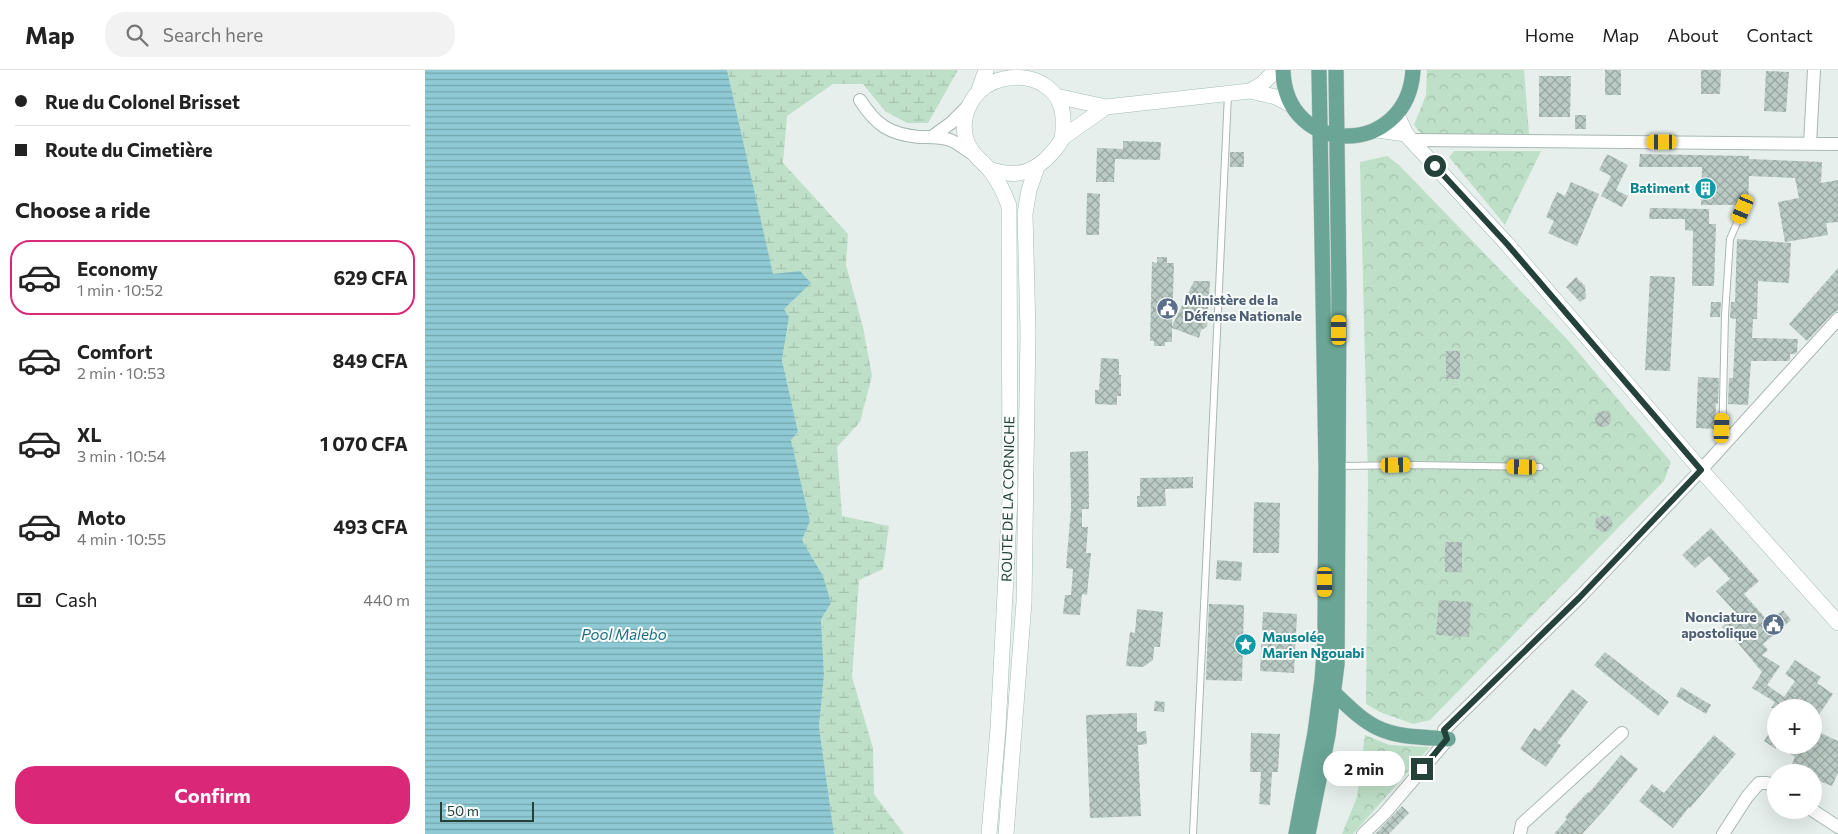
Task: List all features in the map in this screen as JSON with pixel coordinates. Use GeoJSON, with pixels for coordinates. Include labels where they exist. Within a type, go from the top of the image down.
{"type":"FeatureCollection","features":[{"type":"Feature","properties":{"kind":"main road"},"geometry":{"type":"LineString","coordinates":[[986,70],[979,90],[968,106],[964,122],[966,139],[973,154],[989,169],[1004,174],[1019,174],[1037,167],[1051,154],[1062,138],[1106,107]]}},
{"type":"Feature","properties":{"kind":"main road"},"geometry":{"type":"LineString","coordinates":[[1250,91],[1276,70]]}},
{"type":"Feature","properties":{"kind":"main road"},"geometry":{"type":"LineString","coordinates":[[1283,70],[1283,84],[1291,105],[1304,120],[1321,131],[1337,136],[1357,136],[1377,130],[1397,115],[1407,100],[1412,83],[1413,70]]}},
{"type":"Feature","properties":{"kind":"main road"},"geometry":{"type":"LineString","coordinates":[[1296,834],[1315,734],[1325,640],[1326,466],[1319,70]]}},
{"type":"Feature","properties":{"kind":"main road"},"geometry":{"type":"LineString","coordinates":[[1308,834],[1335,694],[1337,664],[1339,466],[1336,70]]}},
{"type":"Feature","properties":{"kind":"main road"},"geometry":{"type":"LineString","coordinates":[[979,90],[996,80],[1026,74],[1046,86],[1056,96],[1063,116],[1062,138]]}},
{"type":"Feature","properties":{"kind":"main road"},"geometry":{"type":"LineString","coordinates":[[1056,96],[1106,107],[1250,91],[1276,97],[1291,105]]}},
{"type":"Feature","properties":{"kind":"main road"},"geometry":{"type":"LineString","coordinates":[[1397,115],[1408,137],[1507,244],[1701,470],[1838,623]]}},
{"type":"Feature","properties":{"kind":"main road"},"geometry":{"type":"LineString","coordinates":[[1377,130],[1408,137]]}},
{"type":"Feature","properties":{"kind":"main road","name":"ROUTE DE LA CORNICHE"},"geometry":{"type":"LineString","coordinates":[[1006,834],[1024,602],[1028,331],[1025,214],[1029,190],[1037,167]]}},
{"type":"Feature","properties":{"kind":"main road","name":"ROUTE DE LA CORNICHE"},"geometry":{"type":"LineString","coordinates":[[989,169],[1003,188],[1009,206],[1010,498],[998,720],[989,834]]}},
{"type":"Feature","properties":{"kind":"main road"},"geometry":{"type":"LineString","coordinates":[[1335,694],[1357,715],[1378,728],[1410,736],[1447,739]]}},
{"type":"Feature","properties":{"kind":"street"},"geometry":{"type":"LineString","coordinates":[[1810,144],[1814,70]]}},
{"type":"Feature","properties":{"kind":"street"},"geometry":{"type":"LineString","coordinates":[[859,100],[870,115],[882,126],[893,132],[921,137],[933,136],[950,140],[973,154]]}},
{"type":"Feature","properties":{"kind":"street"},"geometry":{"type":"LineString","coordinates":[[933,136],[951,123],[968,106]]}},
{"type":"Feature","properties":{"kind":"street"},"geometry":{"type":"LineString","coordinates":[[1408,137],[1838,144]]}},
{"type":"Feature","properties":{"kind":"street"},"geometry":{"type":"LineString","coordinates":[[1363,834],[1384,814],[1447,739],[1444,730],[1579,598],[1701,470],[1838,318]]}},
{"type":"Feature","properties":{"kind":"street"},"geometry":{"type":"LineString","coordinates":[[1520,834],[1522,824],[1622,733]]}},
{"type":"Feature","properties":{"kind":"street"},"geometry":{"type":"LineString","coordinates":[[1723,834],[1754,788],[1759,783],[1767,783]]}},
{"type":"Feature","properties":{"kind":"street"},"geometry":{"type":"LineString","coordinates":[[1822,817],[1838,827]]}},
{"type":"Feature","properties":{"kind":"lane"},"geometry":{"type":"LineString","coordinates":[[1193,834],[1228,94]]}},
{"type":"Feature","properties":{"kind":"lane"},"geometry":{"type":"LineString","coordinates":[[1722,447],[1725,315],[1731,239],[1743,209]]}},
{"type":"Feature","properties":{"kind":"lane"},"geometry":{"type":"LineString","coordinates":[[1339,466],[1540,467]]}},
{"type":"Feature","properties":{"kind":"green space"},"geometry":{"type":"Polygon","coordinates":[[[727,70],[958,70],[928,123],[907,123],[885,111],[863,84],[833,84],[787,116],[783,163],[848,234],[846,265],[863,327],[872,376],[860,422],[837,447],[842,516],[889,526],[883,569],[859,580],[852,677],[873,748],[874,794],[904,834],[834,834],[819,727],[824,675],[821,618],[823,576],[802,540],[810,521],[791,440],[798,432],[782,360],[789,317],[783,309],[800,271],[773,275],[727,70]]]}},
{"type":"Feature","properties":{"kind":"green space"},"geometry":{"type":"Polygon","coordinates":[[[1427,70],[1524,70],[1529,134],[1422,135],[1414,125],[1426,95],[1427,70]]]}},
{"type":"Feature","properties":{"kind":"green space"},"geometry":{"type":"Polygon","coordinates":[[[1454,151],[1541,151],[1505,225],[1449,157],[1454,151]]]}},
{"type":"Feature","properties":{"kind":"green space"},"geometry":{"type":"Polygon","coordinates":[[[1387,156],[1399,165],[1567,339],[1671,462],[1664,481],[1430,720],[1413,724],[1380,712],[1366,704],[1368,479],[1360,162],[1387,156]]]}},
{"type":"Feature","properties":{"kind":"green space"},"geometry":{"type":"Polygon","coordinates":[[[1365,735],[1389,745],[1430,747],[1353,834],[1342,834],[1357,797],[1365,735]]]}},
{"type":"Feature","properties":{"kind":"water","name":"Pool Malebo"},"geometry":{"type":"Polygon","coordinates":[[[425,70],[727,70],[773,274],[800,271],[811,283],[784,309],[789,317],[782,360],[798,432],[791,440],[810,521],[802,540],[823,576],[831,603],[821,619],[824,675],[819,727],[834,834],[425,834],[425,70]]]}},
{"type":"Feature","properties":{"kind":"building"},"geometry":{"type":"Polygon","coordinates":[[[1605,70],[1621,70],[1621,95],[1605,95],[1605,70]]]}},
{"type":"Feature","properties":{"kind":"building"},"geometry":{"type":"Polygon","coordinates":[[[1701,70],[1721,70],[1720,94],[1701,94],[1701,70]]]}},
{"type":"Feature","properties":{"kind":"building"},"geometry":{"type":"Polygon","coordinates":[[[1766,71],[1789,72],[1786,112],[1764,111],[1766,71]]]}},
{"type":"Feature","properties":{"kind":"building"},"geometry":{"type":"Polygon","coordinates":[[[1539,76],[1571,76],[1570,117],[1539,117],[1539,76]]]}},
{"type":"Feature","properties":{"kind":"building"},"geometry":{"type":"Polygon","coordinates":[[[1575,115],[1586,115],[1586,129],[1575,129],[1575,115]]]}},
{"type":"Feature","properties":{"kind":"building"},"geometry":{"type":"Polygon","coordinates":[[[1123,141],[1161,142],[1160,160],[1115,159],[1114,182],[1096,182],[1097,148],[1123,149],[1123,141]]]}},
{"type":"Feature","properties":{"kind":"building"},"geometry":{"type":"Polygon","coordinates":[[[1230,152],[1244,152],[1244,167],[1230,167],[1230,152]]]}},
{"type":"Feature","properties":{"kind":"building"},"geometry":{"type":"Polygon","coordinates":[[[1607,154],[1628,165],[1616,190],[1628,196],[1622,207],[1601,196],[1611,176],[1599,170],[1607,154]]]}},
{"type":"Feature","properties":{"kind":"building"},"geometry":{"type":"Polygon","coordinates":[[[1640,154],[1749,156],[1749,159],[1822,162],[1821,183],[1838,180],[1838,222],[1826,223],[1828,235],[1785,242],[1778,202],[1799,198],[1795,178],[1749,176],[1748,205],[1701,205],[1702,167],[1639,167],[1640,154]]]}},
{"type":"Feature","properties":{"kind":"building"},"geometry":{"type":"Polygon","coordinates":[[[1571,182],[1599,194],[1577,246],[1548,233],[1554,221],[1546,217],[1557,192],[1565,196],[1571,182]]]}},
{"type":"Feature","properties":{"kind":"building"},"geometry":{"type":"Polygon","coordinates":[[[1087,193],[1100,194],[1099,235],[1086,235],[1087,193]]]}},
{"type":"Feature","properties":{"kind":"building"},"geometry":{"type":"Polygon","coordinates":[[[1650,208],[1709,209],[1709,224],[1716,224],[1714,286],[1692,286],[1693,231],[1685,230],[1685,219],[1649,219],[1650,208]]]}},
{"type":"Feature","properties":{"kind":"building"},"geometry":{"type":"Polygon","coordinates":[[[1737,239],[1791,243],[1789,283],[1758,281],[1757,319],[1753,319],[1752,338],[1798,339],[1797,352],[1790,354],[1789,361],[1751,361],[1748,405],[1728,404],[1729,378],[1733,378],[1736,319],[1730,318],[1731,302],[1735,302],[1737,239]]]}},
{"type":"Feature","properties":{"kind":"building"},"geometry":{"type":"Polygon","coordinates":[[[1157,257],[1167,257],[1167,263],[1174,263],[1172,326],[1194,281],[1210,281],[1207,327],[1201,330],[1199,338],[1172,328],[1172,342],[1165,342],[1165,346],[1154,346],[1154,341],[1150,341],[1152,262],[1157,263],[1157,257]]]}},
{"type":"Feature","properties":{"kind":"building"},"geometry":{"type":"Polygon","coordinates":[[[1838,268],[1838,310],[1807,341],[1789,324],[1838,268]]]}},
{"type":"Feature","properties":{"kind":"building"},"geometry":{"type":"Polygon","coordinates":[[[1650,276],[1675,277],[1670,371],[1645,370],[1650,276]]]}},
{"type":"Feature","properties":{"kind":"building"},"geometry":{"type":"Polygon","coordinates":[[[1576,277],[1585,286],[1586,298],[1580,302],[1566,287],[1576,277]]]}},
{"type":"Feature","properties":{"kind":"building"},"geometry":{"type":"Polygon","coordinates":[[[1711,302],[1721,302],[1720,317],[1710,317],[1711,302]]]}},
{"type":"Feature","properties":{"kind":"building"},"geometry":{"type":"Polygon","coordinates":[[[1446,351],[1460,351],[1460,379],[1446,379],[1446,351]]]}},
{"type":"Feature","properties":{"kind":"building"},"geometry":{"type":"Polygon","coordinates":[[[1101,358],[1119,359],[1121,396],[1117,396],[1117,405],[1095,404],[1095,390],[1099,390],[1101,358]]]}},
{"type":"Feature","properties":{"kind":"building"},"geometry":{"type":"Polygon","coordinates":[[[1698,377],[1719,378],[1715,429],[1696,428],[1698,377]]]}},
{"type":"Feature","properties":{"kind":"building"},"geometry":{"type":"Polygon","coordinates":[[[1603,411],[1609,413],[1611,419],[1609,425],[1603,427],[1597,425],[1595,419],[1597,413],[1603,411]]]}},
{"type":"Feature","properties":{"kind":"building"},"geometry":{"type":"Polygon","coordinates":[[[1088,451],[1089,509],[1082,509],[1082,527],[1088,527],[1086,553],[1091,553],[1087,595],[1082,594],[1080,615],[1063,614],[1065,595],[1071,595],[1073,569],[1066,568],[1071,509],[1070,452],[1088,451]]]}},
{"type":"Feature","properties":{"kind":"building"},"geometry":{"type":"Polygon","coordinates":[[[1193,477],[1193,488],[1165,489],[1166,506],[1137,507],[1137,496],[1140,496],[1140,478],[1193,477]]]}},
{"type":"Feature","properties":{"kind":"building"},"geometry":{"type":"Polygon","coordinates":[[[1254,502],[1280,503],[1279,553],[1253,553],[1254,502]]]}},
{"type":"Feature","properties":{"kind":"building"},"geometry":{"type":"Polygon","coordinates":[[[1603,515],[1610,517],[1613,524],[1609,531],[1601,532],[1595,527],[1596,519],[1603,515]]]}},
{"type":"Feature","properties":{"kind":"building"},"geometry":{"type":"Polygon","coordinates":[[[1711,528],[1759,581],[1744,594],[1769,622],[1783,610],[1791,620],[1763,644],[1768,650],[1762,655],[1780,666],[1767,685],[1784,697],[1795,681],[1785,674],[1795,660],[1821,677],[1817,683],[1833,694],[1822,710],[1822,699],[1770,699],[1752,688],[1762,672],[1722,627],[1736,613],[1716,591],[1730,579],[1709,556],[1695,568],[1682,555],[1711,528]]]}},
{"type":"Feature","properties":{"kind":"building"},"geometry":{"type":"Polygon","coordinates":[[[1445,542],[1462,542],[1462,572],[1445,572],[1445,542]]]}},
{"type":"Feature","properties":{"kind":"building"},"geometry":{"type":"Polygon","coordinates":[[[1217,560],[1242,562],[1241,581],[1216,579],[1217,560]]]}},
{"type":"Feature","properties":{"kind":"building"},"geometry":{"type":"Polygon","coordinates":[[[1439,600],[1471,602],[1469,637],[1436,635],[1439,600]]]}},
{"type":"Feature","properties":{"kind":"building"},"geometry":{"type":"Polygon","coordinates":[[[1209,604],[1244,605],[1242,681],[1206,680],[1209,604]]]}},
{"type":"Feature","properties":{"kind":"building"},"geometry":{"type":"Polygon","coordinates":[[[1137,609],[1163,612],[1160,647],[1154,647],[1153,660],[1143,667],[1126,666],[1130,632],[1135,633],[1137,609]]]}},
{"type":"Feature","properties":{"kind":"building"},"geometry":{"type":"Polygon","coordinates":[[[1263,612],[1297,614],[1294,673],[1260,671],[1263,612]]]}},
{"type":"Feature","properties":{"kind":"building"},"geometry":{"type":"Polygon","coordinates":[[[1605,652],[1669,702],[1658,716],[1594,665],[1605,652]]]}},
{"type":"Feature","properties":{"kind":"building"},"geometry":{"type":"Polygon","coordinates":[[[1681,687],[1711,705],[1706,714],[1676,696],[1681,687]]]}},
{"type":"Feature","properties":{"kind":"building"},"geometry":{"type":"Polygon","coordinates":[[[1572,689],[1588,702],[1557,743],[1561,745],[1546,767],[1520,749],[1534,728],[1540,731],[1572,689]]]}},
{"type":"Feature","properties":{"kind":"building"},"geometry":{"type":"Polygon","coordinates":[[[1155,701],[1165,702],[1164,712],[1154,711],[1155,701]]]}},
{"type":"Feature","properties":{"kind":"building"},"geometry":{"type":"Polygon","coordinates":[[[1137,713],[1137,732],[1146,731],[1147,744],[1138,745],[1141,816],[1090,818],[1086,715],[1137,713]]]}},
{"type":"Feature","properties":{"kind":"building"},"geometry":{"type":"Polygon","coordinates":[[[1251,733],[1280,734],[1278,772],[1272,772],[1270,805],[1259,804],[1261,772],[1250,772],[1251,733]]]}},
{"type":"Feature","properties":{"kind":"building"},"geometry":{"type":"Polygon","coordinates":[[[1822,734],[1838,741],[1838,773],[1832,786],[1822,782],[1822,764],[1792,764],[1795,757],[1791,754],[1822,754],[1822,734]]]}},
{"type":"Feature","properties":{"kind":"building"},"geometry":{"type":"Polygon","coordinates":[[[1714,735],[1736,754],[1673,828],[1639,801],[1652,784],[1664,793],[1714,735]]]}},
{"type":"Feature","properties":{"kind":"building"},"geometry":{"type":"Polygon","coordinates":[[[1621,755],[1638,769],[1606,808],[1582,834],[1554,834],[1567,819],[1565,817],[1589,793],[1621,755]]]}},
{"type":"Feature","properties":{"kind":"building"},"geometry":{"type":"Polygon","coordinates":[[[1402,806],[1409,813],[1389,834],[1375,834],[1402,806]]]}},
{"type":"Feature","properties":{"kind":"place","name":"Batiment"},"geometry":{"type":"Point","coordinates":[1706,188]}},
{"type":"Feature","properties":{"kind":"place","name":"Ministère de la Défense Nationale"},"geometry":{"type":"Point","coordinates":[1168,308]}},
{"type":"Feature","properties":{"kind":"place","name":"Nonciature apostolique"},"geometry":{"type":"Point","coordinates":[1773,625]}},
{"type":"Feature","properties":{"kind":"place","name":"Mausolée Marien Ngouabi"},"geometry":{"type":"Point","coordinates":[1246,645]}},
{"type":"Feature","properties":{"kind":"route"},"geometry":{"type":"LineString","coordinates":[[1422,769],[1447,739],[1444,730],[1579,598],[1701,470],[1507,244],[1435,166]]}}]}
